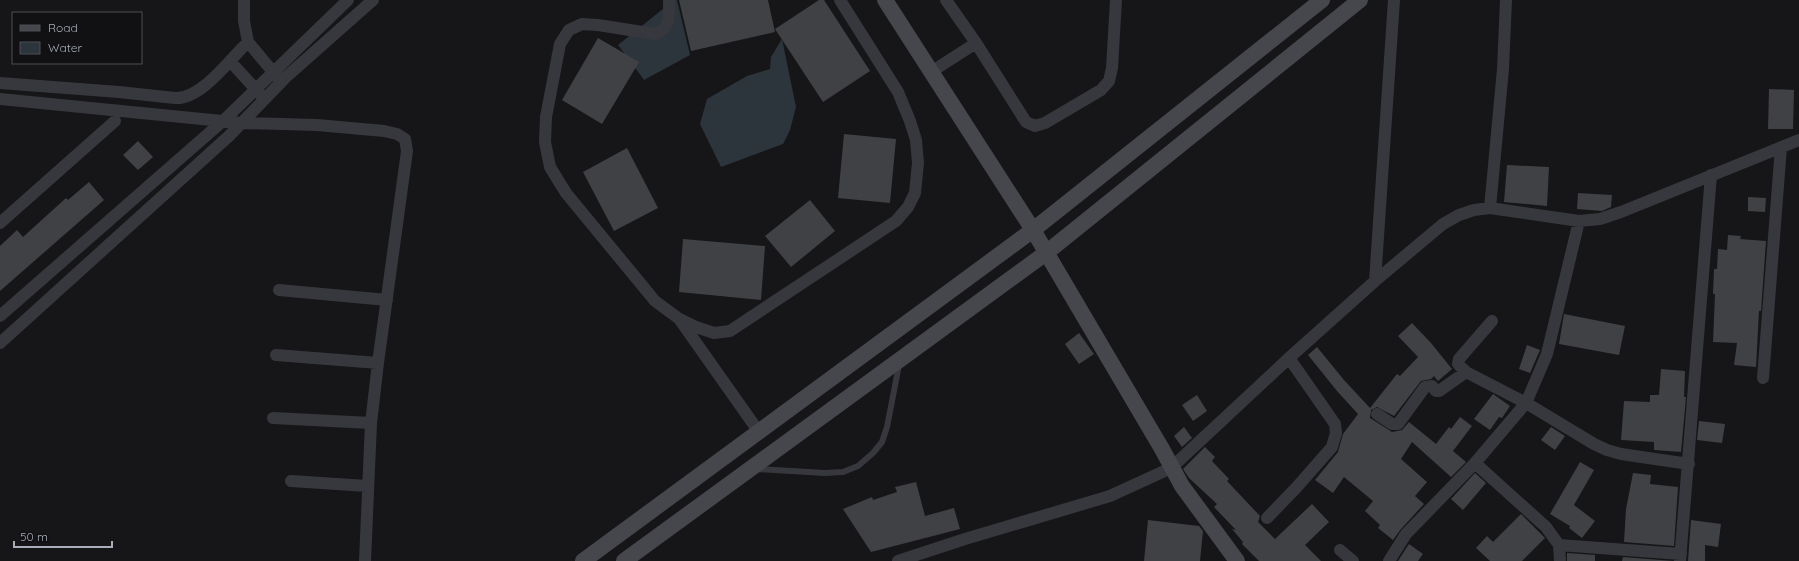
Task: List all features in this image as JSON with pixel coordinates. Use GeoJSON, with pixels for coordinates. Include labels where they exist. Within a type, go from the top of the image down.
{"type":"FeatureCollection","features":[{"type":"Feature","properties":{"kind":"main road"},"geometry":{"type":"LineString","coordinates":[[885,0],[1033,230],[1162,449],[1182,486],[1237,561]]}},
{"type":"Feature","properties":{"kind":"main road"},"geometry":{"type":"LineString","coordinates":[[583,561],[1033,230],[1322,0]]}},
{"type":"Feature","properties":{"kind":"main road"},"geometry":{"type":"LineString","coordinates":[[624,561],[1046,252],[1360,0]]}},
{"type":"Feature","properties":{"kind":"street"},"geometry":{"type":"LineString","coordinates":[[244,0],[244,21],[248,42],[281,82]]}},
{"type":"Feature","properties":{"kind":"street"},"geometry":{"type":"LineString","coordinates":[[0,316],[224,120],[348,0]]}},
{"type":"Feature","properties":{"kind":"street"},"geometry":{"type":"LineString","coordinates":[[0,344],[242,123],[264,98],[281,82],[373,0]]}},
{"type":"Feature","properties":{"kind":"street"},"geometry":{"type":"LineString","coordinates":[[669,0],[668,21],[661,32],[655,34],[593,24],[582,24],[569,30],[560,44],[546,116],[545,142],[550,167],[566,193],[655,301],[678,318],[696,327],[714,333],[730,331],[896,221],[908,207],[915,193],[918,163],[916,140],[910,121],[898,92],[840,0]]}},
{"type":"Feature","properties":{"kind":"street"},"geometry":{"type":"LineString","coordinates":[[946,0],[976,43],[1026,122],[1035,126],[1045,123],[1101,90],[1108,81],[1112,68],[1116,0]]}},
{"type":"Feature","properties":{"kind":"street"},"geometry":{"type":"LineString","coordinates":[[1375,281],[1394,0]]}},
{"type":"Feature","properties":{"kind":"street"},"geometry":{"type":"LineString","coordinates":[[1490,208],[1502,69],[1506,0]]}},
{"type":"Feature","properties":{"kind":"street"},"geometry":{"type":"LineString","coordinates":[[0,83],[119,92],[181,99],[190,96],[200,89],[248,42]]}},
{"type":"Feature","properties":{"kind":"street"},"geometry":{"type":"LineString","coordinates":[[931,72],[976,43]]}},
{"type":"Feature","properties":{"kind":"street"},"geometry":{"type":"LineString","coordinates":[[230,61],[264,98]]}},
{"type":"Feature","properties":{"kind":"street"},"geometry":{"type":"LineString","coordinates":[[0,99],[224,120],[242,123],[317,125],[384,131],[397,134],[404,139],[407,151],[371,423],[367,486],[365,561]]}},
{"type":"Feature","properties":{"kind":"street"},"geometry":{"type":"LineString","coordinates":[[0,223],[115,121]]}},
{"type":"Feature","properties":{"kind":"street"},"geometry":{"type":"LineString","coordinates":[[898,561],[964,539],[1110,496],[1171,468],[1289,358],[1375,281],[1443,224],[1459,215],[1474,210],[1490,208],[1579,221],[1600,219],[1621,212],[1799,140]]}},
{"type":"Feature","properties":{"kind":"street"},"geometry":{"type":"LineString","coordinates":[[1762,378],[1782,147]]}},
{"type":"Feature","properties":{"kind":"street"},"geometry":{"type":"LineString","coordinates":[[1559,545],[1680,557],[1689,464],[1711,175]]}},
{"type":"Feature","properties":{"kind":"street"},"geometry":{"type":"LineString","coordinates":[[1389,561],[1406,534],[1475,463],[1526,403],[1547,354],[1579,221]]}},
{"type":"Feature","properties":{"kind":"street"},"geometry":{"type":"LineString","coordinates":[[279,290],[387,300]]}},
{"type":"Feature","properties":{"kind":"street"},"geometry":{"type":"LineString","coordinates":[[678,318],[759,432]]}},
{"type":"Feature","properties":{"kind":"street"},"geometry":{"type":"LineString","coordinates":[[1492,321],[1459,359],[1458,364],[1466,372],[1526,403],[1594,444],[1607,450],[1621,454],[1689,464]]}},
{"type":"Feature","properties":{"kind":"street"},"geometry":{"type":"LineString","coordinates":[[276,355],[378,363]]}},
{"type":"Feature","properties":{"kind":"street"},"geometry":{"type":"LineString","coordinates":[[1266,518],[1296,488],[1332,447],[1336,433],[1335,424],[1289,358]]}},
{"type":"Feature","properties":{"kind":"street"},"geometry":{"type":"LineString","coordinates":[[1377,414],[1392,424],[1398,424],[1425,388],[1432,386],[1436,391],[1439,391],[1466,372]]}},
{"type":"Feature","properties":{"kind":"street"},"geometry":{"type":"LineString","coordinates":[[273,418],[371,423]]}},
{"type":"Feature","properties":{"kind":"street"},"geometry":{"type":"LineString","coordinates":[[1475,463],[1546,527],[1559,545],[1560,561]]}},
{"type":"Feature","properties":{"kind":"street"},"geometry":{"type":"LineString","coordinates":[[291,481],[367,486]]}},
{"type":"Feature","properties":{"kind":"street"},"geometry":{"type":"LineString","coordinates":[[1340,550],[1353,561]]}},
{"type":"Feature","properties":{"kind":"lane"},"geometry":{"type":"LineString","coordinates":[[750,469],[825,473],[843,472],[858,466],[873,453],[882,442],[887,427],[900,359]]}},
{"type":"Feature","properties":{"kind":"water"},"geometry":{"type":"Polygon","coordinates":[[[674,0],[677,0],[690,55],[644,80],[618,45],[674,0]]]}},
{"type":"Feature","properties":{"kind":"water"},"geometry":{"type":"Polygon","coordinates":[[[782,39],[796,107],[790,130],[783,144],[721,167],[700,124],[707,99],[747,76],[770,69],[771,57],[782,39]]]}},
{"type":"Feature","properties":{"kind":"building"},"geometry":{"type":"Polygon","coordinates":[[[679,0],[768,0],[775,32],[691,51],[679,0]]]}},
{"type":"Feature","properties":{"kind":"building"},"geometry":{"type":"Polygon","coordinates":[[[819,0],[824,0],[870,71],[823,102],[775,29],[819,0]]]}},
{"type":"Feature","properties":{"kind":"building"},"geometry":{"type":"Polygon","coordinates":[[[598,38],[639,62],[602,124],[562,100],[598,38]]]}},
{"type":"Feature","properties":{"kind":"building"},"geometry":{"type":"Polygon","coordinates":[[[1769,89],[1794,90],[1793,129],[1768,129],[1769,89]]]}},
{"type":"Feature","properties":{"kind":"building"},"geometry":{"type":"Polygon","coordinates":[[[844,134],[896,139],[890,203],[838,198],[844,134]]]}},
{"type":"Feature","properties":{"kind":"building"},"geometry":{"type":"Polygon","coordinates":[[[138,141],[153,157],[138,170],[123,155],[138,141]]]}},
{"type":"Feature","properties":{"kind":"building"},"geometry":{"type":"Polygon","coordinates":[[[627,148],[658,208],[614,231],[583,172],[627,148]]]}},
{"type":"Feature","properties":{"kind":"building"},"geometry":{"type":"Polygon","coordinates":[[[1507,165],[1549,167],[1547,206],[1504,202],[1507,165]]]}},
{"type":"Feature","properties":{"kind":"building"},"geometry":{"type":"Polygon","coordinates":[[[89,182],[104,200],[0,291],[0,246],[17,230],[23,237],[66,198],[68,200],[89,182]]]}},
{"type":"Feature","properties":{"kind":"building"},"geometry":{"type":"Polygon","coordinates":[[[1578,193],[1612,195],[1611,207],[1602,211],[1577,209],[1578,193]]]}},
{"type":"Feature","properties":{"kind":"building"},"geometry":{"type":"Polygon","coordinates":[[[1748,197],[1766,198],[1765,212],[1748,211],[1748,197]]]}},
{"type":"Feature","properties":{"kind":"building"},"geometry":{"type":"Polygon","coordinates":[[[810,200],[835,231],[791,267],[765,236],[810,200]]]}},
{"type":"Feature","properties":{"kind":"building"},"geometry":{"type":"Polygon","coordinates":[[[1728,235],[1741,236],[1740,239],[1766,241],[1761,311],[1759,311],[1756,367],[1734,365],[1737,343],[1713,342],[1715,294],[1713,294],[1714,269],[1717,269],[1718,249],[1727,250],[1728,235]]]}},
{"type":"Feature","properties":{"kind":"building"},"geometry":{"type":"Polygon","coordinates":[[[683,239],[765,246],[761,300],[679,292],[683,239]]]}},
{"type":"Feature","properties":{"kind":"building"},"geometry":{"type":"Polygon","coordinates":[[[1564,314],[1625,326],[1619,355],[1559,344],[1564,314]]]}},
{"type":"Feature","properties":{"kind":"building"},"geometry":{"type":"Polygon","coordinates":[[[1412,323],[1431,343],[1452,369],[1438,381],[1434,376],[1431,379],[1421,381],[1394,416],[1377,407],[1371,410],[1370,418],[1392,432],[1402,430],[1409,422],[1436,444],[1449,427],[1451,429],[1460,417],[1472,426],[1453,451],[1466,462],[1451,477],[1412,442],[1401,459],[1427,482],[1415,496],[1424,504],[1393,540],[1378,528],[1380,525],[1365,511],[1373,501],[1344,477],[1333,493],[1315,480],[1338,452],[1343,434],[1358,414],[1308,355],[1317,347],[1344,380],[1370,408],[1397,374],[1400,376],[1418,357],[1398,336],[1412,323]]]}},
{"type":"Feature","properties":{"kind":"building"},"geometry":{"type":"Polygon","coordinates":[[[1079,333],[1094,354],[1079,364],[1065,344],[1079,333]]]}},
{"type":"Feature","properties":{"kind":"building"},"geometry":{"type":"Polygon","coordinates":[[[1527,345],[1540,350],[1530,373],[1519,369],[1527,345]]]}},
{"type":"Feature","properties":{"kind":"building"},"geometry":{"type":"Polygon","coordinates":[[[1661,369],[1685,371],[1684,397],[1686,397],[1681,452],[1654,450],[1654,442],[1621,440],[1624,401],[1650,402],[1650,395],[1659,395],[1661,369]]]}},
{"type":"Feature","properties":{"kind":"building"},"geometry":{"type":"Polygon","coordinates":[[[1493,394],[1510,406],[1502,418],[1499,417],[1490,430],[1474,419],[1493,394]]]}},
{"type":"Feature","properties":{"kind":"building"},"geometry":{"type":"Polygon","coordinates":[[[1197,395],[1207,411],[1193,421],[1182,405],[1197,395]]]}},
{"type":"Feature","properties":{"kind":"building"},"geometry":{"type":"Polygon","coordinates":[[[1699,421],[1725,424],[1722,443],[1697,440],[1699,421]]]}},
{"type":"Feature","properties":{"kind":"building"},"geometry":{"type":"Polygon","coordinates":[[[1184,427],[1192,438],[1182,447],[1174,436],[1184,427]]]}},
{"type":"Feature","properties":{"kind":"building"},"geometry":{"type":"Polygon","coordinates":[[[1551,427],[1565,436],[1555,450],[1541,440],[1551,427]]]}},
{"type":"Feature","properties":{"kind":"building"},"geometry":{"type":"Polygon","coordinates":[[[1205,447],[1215,457],[1212,461],[1229,479],[1227,481],[1260,516],[1258,522],[1275,539],[1312,504],[1329,522],[1305,545],[1321,561],[1259,561],[1242,544],[1243,542],[1232,529],[1236,530],[1214,507],[1217,504],[1189,478],[1183,469],[1205,447]]]}},
{"type":"Feature","properties":{"kind":"building"},"geometry":{"type":"Polygon","coordinates":[[[1580,462],[1594,470],[1574,505],[1595,521],[1582,538],[1569,528],[1570,526],[1550,514],[1580,462]]]}},
{"type":"Feature","properties":{"kind":"building"},"geometry":{"type":"Polygon","coordinates":[[[1475,473],[1486,483],[1463,510],[1451,499],[1475,473]]]}},
{"type":"Feature","properties":{"kind":"building"},"geometry":{"type":"Polygon","coordinates":[[[1633,473],[1651,475],[1650,484],[1678,487],[1674,546],[1624,542],[1626,509],[1633,473]]]}},
{"type":"Feature","properties":{"kind":"building"},"geometry":{"type":"Polygon","coordinates":[[[916,482],[925,516],[954,508],[960,529],[871,552],[843,509],[872,497],[873,500],[897,492],[895,487],[916,482]]]}},
{"type":"Feature","properties":{"kind":"building"},"geometry":{"type":"Polygon","coordinates":[[[1521,514],[1545,538],[1522,561],[1490,561],[1476,548],[1487,536],[1493,542],[1521,514]]]}},
{"type":"Feature","properties":{"kind":"building"},"geometry":{"type":"Polygon","coordinates":[[[1148,520],[1199,526],[1203,531],[1200,561],[1144,561],[1148,520]]]}},
{"type":"Feature","properties":{"kind":"building"},"geometry":{"type":"Polygon","coordinates":[[[1691,520],[1721,524],[1718,547],[1705,545],[1705,561],[1688,561],[1691,520]]]}},
{"type":"Feature","properties":{"kind":"building"},"geometry":{"type":"Polygon","coordinates":[[[1409,544],[1423,554],[1418,561],[1398,561],[1409,544]]]}},
{"type":"Feature","properties":{"kind":"building"},"geometry":{"type":"Polygon","coordinates":[[[1567,553],[1595,555],[1595,561],[1567,561],[1567,553]]]}},
{"type":"Feature","properties":{"kind":"building"},"geometry":{"type":"Polygon","coordinates":[[[1623,557],[1673,561],[1622,561],[1623,557]]]}}]}
